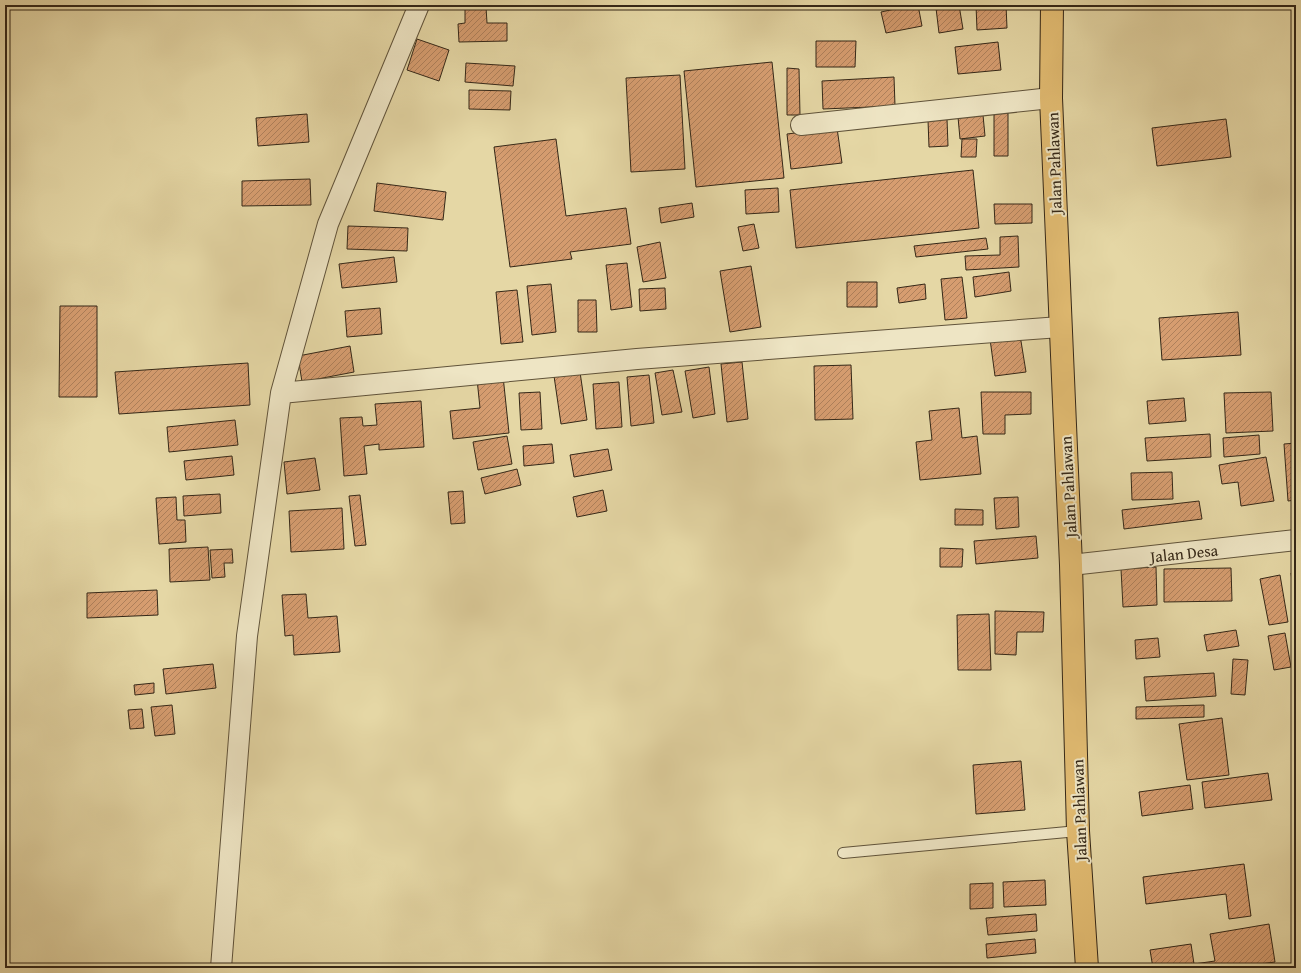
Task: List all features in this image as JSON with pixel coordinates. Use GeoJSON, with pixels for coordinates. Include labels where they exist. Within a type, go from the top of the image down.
{"type":"FeatureCollection","features":[{"type":"Feature","properties":{"kind":"highway","name":"Jalan Pahlawan"},"geometry":{"type":"LineString","coordinates":[[1052,5],[1051,98],[1071,565],[1078,831],[1086,968]]}},
{"type":"Feature","properties":{"kind":"street"},"geometry":{"type":"LineString","coordinates":[[221,968],[248,636],[281,392],[328,224],[419,5]]}},
{"type":"Feature","properties":{"kind":"street"},"geometry":{"type":"LineString","coordinates":[[801,125],[1051,98]]}},
{"type":"Feature","properties":{"kind":"street"},"geometry":{"type":"LineString","coordinates":[[281,392],[636,359],[1060,327]]}},
{"type":"Feature","properties":{"kind":"street","name":"Jalan Desa"},"geometry":{"type":"LineString","coordinates":[[1071,565],[1296,540]]}},
{"type":"Feature","properties":{"kind":"lane"},"geometry":{"type":"LineString","coordinates":[[843,853],[1078,831]]}},
{"type":"Feature","properties":{"kind":"building"},"geometry":{"type":"Polygon","coordinates":[[[918,5],[922,26],[886,33],[881,12],[918,5]]]}},
{"type":"Feature","properties":{"kind":"building"},"geometry":{"type":"Polygon","coordinates":[[[959,5],[963,29],[939,33],[936,8],[959,5]]]}},
{"type":"Feature","properties":{"kind":"building"},"geometry":{"type":"Polygon","coordinates":[[[976,5],[1006,5],[1007,28],[977,30],[976,5]]]}},
{"type":"Feature","properties":{"kind":"building"},"geometry":{"type":"Polygon","coordinates":[[[486,7],[487,23],[507,23],[507,41],[459,42],[458,24],[465,23],[465,8],[486,7]]]}},
{"type":"Feature","properties":{"kind":"building"},"geometry":{"type":"Polygon","coordinates":[[[417,39],[449,50],[439,81],[407,70],[417,39]]]}},
{"type":"Feature","properties":{"kind":"building"},"geometry":{"type":"Polygon","coordinates":[[[816,41],[856,41],[855,67],[816,67],[816,41]]]}},
{"type":"Feature","properties":{"kind":"building"},"geometry":{"type":"Polygon","coordinates":[[[998,42],[1001,70],[958,74],[955,47],[998,42]]]}},
{"type":"Feature","properties":{"kind":"building"},"geometry":{"type":"Polygon","coordinates":[[[772,62],[784,178],[696,187],[684,71],[772,62]]]}},
{"type":"Feature","properties":{"kind":"building"},"geometry":{"type":"Polygon","coordinates":[[[466,63],[515,66],[513,86],[465,82],[466,63]]]}},
{"type":"Feature","properties":{"kind":"building"},"geometry":{"type":"Polygon","coordinates":[[[787,68],[799,69],[800,115],[787,115],[787,68]]]}},
{"type":"Feature","properties":{"kind":"building"},"geometry":{"type":"Polygon","coordinates":[[[680,75],[685,169],[631,172],[626,78],[680,75]]]}},
{"type":"Feature","properties":{"kind":"building"},"geometry":{"type":"Polygon","coordinates":[[[894,77],[895,106],[823,109],[822,81],[894,77]]]}},
{"type":"Feature","properties":{"kind":"building"},"geometry":{"type":"Polygon","coordinates":[[[469,90],[511,91],[510,110],[469,109],[469,90]]]}},
{"type":"Feature","properties":{"kind":"building"},"geometry":{"type":"Polygon","coordinates":[[[994,113],[1008,113],[1008,156],[994,156],[994,113]]]}},
{"type":"Feature","properties":{"kind":"building"},"geometry":{"type":"Polygon","coordinates":[[[307,114],[309,142],[258,146],[256,118],[307,114]]]}},
{"type":"Feature","properties":{"kind":"building"},"geometry":{"type":"Polygon","coordinates":[[[983,115],[985,136],[960,139],[958,117],[983,115]]]}},
{"type":"Feature","properties":{"kind":"building"},"geometry":{"type":"Polygon","coordinates":[[[947,119],[948,146],[929,147],[928,120],[947,119]]]}},
{"type":"Feature","properties":{"kind":"building"},"geometry":{"type":"Polygon","coordinates":[[[1226,119],[1231,157],[1157,166],[1152,128],[1226,119]]]}},
{"type":"Feature","properties":{"kind":"building"},"geometry":{"type":"Polygon","coordinates":[[[837,128],[842,163],[791,169],[787,134],[837,128]]]}},
{"type":"Feature","properties":{"kind":"building"},"geometry":{"type":"Polygon","coordinates":[[[556,139],[566,216],[626,208],[631,244],[570,252],[572,259],[510,267],[494,147],[556,139]]]}},
{"type":"Feature","properties":{"kind":"building"},"geometry":{"type":"Polygon","coordinates":[[[962,139],[977,139],[976,157],[961,157],[962,139]]]}},
{"type":"Feature","properties":{"kind":"building"},"geometry":{"type":"Polygon","coordinates":[[[973,170],[979,228],[796,248],[790,190],[973,170]]]}},
{"type":"Feature","properties":{"kind":"building"},"geometry":{"type":"Polygon","coordinates":[[[310,179],[311,205],[242,206],[242,181],[310,179]]]}},
{"type":"Feature","properties":{"kind":"building"},"geometry":{"type":"Polygon","coordinates":[[[377,183],[446,192],[443,220],[374,211],[377,183]]]}},
{"type":"Feature","properties":{"kind":"building"},"geometry":{"type":"Polygon","coordinates":[[[778,188],[779,212],[746,214],[745,190],[778,188]]]}},
{"type":"Feature","properties":{"kind":"building"},"geometry":{"type":"Polygon","coordinates":[[[692,203],[694,217],[661,223],[659,208],[692,203]]]}},
{"type":"Feature","properties":{"kind":"building"},"geometry":{"type":"Polygon","coordinates":[[[994,204],[1032,204],[1032,223],[995,224],[994,204]]]}},
{"type":"Feature","properties":{"kind":"building"},"geometry":{"type":"Polygon","coordinates":[[[754,224],[759,248],[743,251],[738,227],[754,224]]]}},
{"type":"Feature","properties":{"kind":"building"},"geometry":{"type":"Polygon","coordinates":[[[348,226],[408,228],[407,251],[347,249],[348,226]]]}},
{"type":"Feature","properties":{"kind":"building"},"geometry":{"type":"Polygon","coordinates":[[[1018,236],[1019,267],[966,270],[965,256],[1000,255],[1000,237],[1018,236]]]}},
{"type":"Feature","properties":{"kind":"building"},"geometry":{"type":"Polygon","coordinates":[[[986,238],[988,249],[916,257],[914,246],[986,238]]]}},
{"type":"Feature","properties":{"kind":"building"},"geometry":{"type":"Polygon","coordinates":[[[660,242],[666,278],[643,282],[637,247],[660,242]]]}},
{"type":"Feature","properties":{"kind":"building"},"geometry":{"type":"Polygon","coordinates":[[[394,257],[397,282],[342,288],[339,264],[394,257]]]}},
{"type":"Feature","properties":{"kind":"building"},"geometry":{"type":"Polygon","coordinates":[[[627,263],[632,307],[611,310],[606,265],[627,263]]]}},
{"type":"Feature","properties":{"kind":"building"},"geometry":{"type":"Polygon","coordinates":[[[751,266],[761,327],[730,332],[720,271],[751,266]]]}},
{"type":"Feature","properties":{"kind":"building"},"geometry":{"type":"Polygon","coordinates":[[[1009,272],[1011,291],[975,297],[973,277],[1009,272]]]}},
{"type":"Feature","properties":{"kind":"building"},"geometry":{"type":"Polygon","coordinates":[[[962,277],[967,318],[945,320],[941,279],[962,277]]]}},
{"type":"Feature","properties":{"kind":"building"},"geometry":{"type":"Polygon","coordinates":[[[847,282],[877,282],[877,307],[847,307],[847,282]]]}},
{"type":"Feature","properties":{"kind":"building"},"geometry":{"type":"Polygon","coordinates":[[[551,284],[556,332],[532,335],[527,286],[551,284]]]}},
{"type":"Feature","properties":{"kind":"building"},"geometry":{"type":"Polygon","coordinates":[[[925,284],[926,299],[899,303],[897,288],[925,284]]]}},
{"type":"Feature","properties":{"kind":"building"},"geometry":{"type":"Polygon","coordinates":[[[665,288],[666,309],[640,311],[639,289],[665,288]]]}},
{"type":"Feature","properties":{"kind":"building"},"geometry":{"type":"Polygon","coordinates":[[[517,290],[523,342],[501,344],[496,292],[517,290]]]}},
{"type":"Feature","properties":{"kind":"building"},"geometry":{"type":"Polygon","coordinates":[[[578,300],[596,300],[597,332],[578,332],[578,300]]]}},
{"type":"Feature","properties":{"kind":"building"},"geometry":{"type":"Polygon","coordinates":[[[60,306],[97,306],[97,397],[59,397],[60,306]]]}},
{"type":"Feature","properties":{"kind":"building"},"geometry":{"type":"Polygon","coordinates":[[[380,308],[382,334],[347,337],[345,311],[380,308]]]}},
{"type":"Feature","properties":{"kind":"building"},"geometry":{"type":"Polygon","coordinates":[[[1238,312],[1241,355],[1162,360],[1159,318],[1238,312]]]}},
{"type":"Feature","properties":{"kind":"building"},"geometry":{"type":"Polygon","coordinates":[[[1020,335],[1026,372],[995,376],[990,339],[1020,335]]]}},
{"type":"Feature","properties":{"kind":"building"},"geometry":{"type":"Polygon","coordinates":[[[350,346],[354,372],[302,382],[298,356],[350,346]]]}},
{"type":"Feature","properties":{"kind":"building"},"geometry":{"type":"Polygon","coordinates":[[[742,362],[748,419],[727,422],[721,364],[742,362]]]}},
{"type":"Feature","properties":{"kind":"building"},"geometry":{"type":"Polygon","coordinates":[[[248,363],[250,405],[119,414],[115,372],[248,363]]]}},
{"type":"Feature","properties":{"kind":"building"},"geometry":{"type":"Polygon","coordinates":[[[851,365],[853,419],[815,420],[814,366],[851,365]]]}},
{"type":"Feature","properties":{"kind":"building"},"geometry":{"type":"Polygon","coordinates":[[[709,367],[715,414],[693,418],[685,371],[709,367]]]}},
{"type":"Feature","properties":{"kind":"building"},"geometry":{"type":"Polygon","coordinates":[[[673,370],[682,412],[662,415],[655,373],[673,370]]]}},
{"type":"Feature","properties":{"kind":"building"},"geometry":{"type":"Polygon","coordinates":[[[580,372],[587,420],[561,424],[554,376],[580,372]]]}},
{"type":"Feature","properties":{"kind":"building"},"geometry":{"type":"Polygon","coordinates":[[[649,375],[654,423],[631,426],[627,377],[649,375]]]}},
{"type":"Feature","properties":{"kind":"building"},"geometry":{"type":"Polygon","coordinates":[[[503,376],[509,433],[453,439],[450,411],[480,408],[477,379],[503,376]]]}},
{"type":"Feature","properties":{"kind":"building"},"geometry":{"type":"Polygon","coordinates":[[[619,382],[622,427],[596,429],[593,384],[619,382]]]}},
{"type":"Feature","properties":{"kind":"building"},"geometry":{"type":"Polygon","coordinates":[[[540,392],[542,429],[521,430],[519,393],[540,392]]]}},
{"type":"Feature","properties":{"kind":"building"},"geometry":{"type":"Polygon","coordinates":[[[981,392],[1031,392],[1031,414],[1005,415],[1005,434],[983,434],[981,392]]]}},
{"type":"Feature","properties":{"kind":"building"},"geometry":{"type":"Polygon","coordinates":[[[1271,392],[1273,431],[1226,433],[1224,393],[1271,392]]]}},
{"type":"Feature","properties":{"kind":"building"},"geometry":{"type":"Polygon","coordinates":[[[1184,398],[1186,421],[1149,424],[1147,401],[1184,398]]]}},
{"type":"Feature","properties":{"kind":"building"},"geometry":{"type":"Polygon","coordinates":[[[421,401],[424,447],[379,450],[379,444],[364,446],[367,474],[344,476],[340,418],[362,417],[363,426],[377,425],[375,404],[421,401]]]}},
{"type":"Feature","properties":{"kind":"building"},"geometry":{"type":"Polygon","coordinates":[[[959,408],[962,438],[977,436],[981,474],[920,480],[916,442],[932,440],[929,411],[959,408]]]}},
{"type":"Feature","properties":{"kind":"building"},"geometry":{"type":"Polygon","coordinates":[[[235,420],[238,445],[169,452],[167,427],[235,420]]]}},
{"type":"Feature","properties":{"kind":"building"},"geometry":{"type":"Polygon","coordinates":[[[1210,434],[1211,457],[1147,461],[1145,438],[1210,434]]]}},
{"type":"Feature","properties":{"kind":"building"},"geometry":{"type":"Polygon","coordinates":[[[1259,435],[1260,454],[1224,457],[1223,438],[1259,435]]]}},
{"type":"Feature","properties":{"kind":"building"},"geometry":{"type":"Polygon","coordinates":[[[507,436],[512,464],[478,470],[473,442],[507,436]]]}},
{"type":"Feature","properties":{"kind":"building"},"geometry":{"type":"Polygon","coordinates":[[[1296,443],[1296,500],[1288,501],[1284,444],[1296,443]]]}},
{"type":"Feature","properties":{"kind":"building"},"geometry":{"type":"Polygon","coordinates":[[[552,444],[554,463],[524,466],[523,446],[552,444]]]}},
{"type":"Feature","properties":{"kind":"building"},"geometry":{"type":"Polygon","coordinates":[[[608,449],[612,470],[574,477],[570,455],[608,449]]]}},
{"type":"Feature","properties":{"kind":"building"},"geometry":{"type":"Polygon","coordinates":[[[232,456],[234,475],[186,480],[184,461],[232,456]]]}},
{"type":"Feature","properties":{"kind":"building"},"geometry":{"type":"Polygon","coordinates":[[[1266,457],[1274,501],[1241,506],[1238,482],[1222,484],[1219,465],[1266,457]]]}},
{"type":"Feature","properties":{"kind":"building"},"geometry":{"type":"Polygon","coordinates":[[[315,458],[320,490],[287,494],[284,462],[315,458]]]}},
{"type":"Feature","properties":{"kind":"building"},"geometry":{"type":"Polygon","coordinates":[[[517,469],[521,485],[485,494],[481,478],[517,469]]]}},
{"type":"Feature","properties":{"kind":"building"},"geometry":{"type":"Polygon","coordinates":[[[1172,472],[1173,499],[1132,500],[1131,473],[1172,472]]]}},
{"type":"Feature","properties":{"kind":"building"},"geometry":{"type":"Polygon","coordinates":[[[603,490],[607,511],[577,517],[573,497],[603,490]]]}},
{"type":"Feature","properties":{"kind":"building"},"geometry":{"type":"Polygon","coordinates":[[[463,491],[465,523],[451,524],[448,492],[463,491]]]}},
{"type":"Feature","properties":{"kind":"building"},"geometry":{"type":"Polygon","coordinates":[[[220,494],[221,513],[184,516],[183,496],[220,494]]]}},
{"type":"Feature","properties":{"kind":"building"},"geometry":{"type":"Polygon","coordinates":[[[360,495],[366,545],[355,546],[349,496],[360,495]]]}},
{"type":"Feature","properties":{"kind":"building"},"geometry":{"type":"Polygon","coordinates":[[[176,497],[177,520],[185,520],[186,542],[159,544],[156,498],[176,497]]]}},
{"type":"Feature","properties":{"kind":"building"},"geometry":{"type":"Polygon","coordinates":[[[1018,497],[1019,527],[996,529],[994,498],[1018,497]]]}},
{"type":"Feature","properties":{"kind":"building"},"geometry":{"type":"Polygon","coordinates":[[[1199,501],[1202,519],[1124,529],[1122,510],[1199,501]]]}},
{"type":"Feature","properties":{"kind":"building"},"geometry":{"type":"Polygon","coordinates":[[[342,508],[344,549],[291,552],[289,511],[342,508]]]}},
{"type":"Feature","properties":{"kind":"building"},"geometry":{"type":"Polygon","coordinates":[[[955,509],[983,510],[983,525],[955,525],[955,509]]]}},
{"type":"Feature","properties":{"kind":"building"},"geometry":{"type":"Polygon","coordinates":[[[1036,536],[1038,558],[976,564],[974,541],[1036,536]]]}},
{"type":"Feature","properties":{"kind":"building"},"geometry":{"type":"Polygon","coordinates":[[[208,547],[210,580],[170,582],[169,549],[208,547]]]}},
{"type":"Feature","properties":{"kind":"building"},"geometry":{"type":"Polygon","coordinates":[[[940,548],[963,549],[962,567],[940,567],[940,548]]]}},
{"type":"Feature","properties":{"kind":"building"},"geometry":{"type":"Polygon","coordinates":[[[232,549],[233,563],[224,563],[225,577],[212,578],[210,550],[232,549]]]}},
{"type":"Feature","properties":{"kind":"building"},"geometry":{"type":"Polygon","coordinates":[[[1156,567],[1157,605],[1123,607],[1121,569],[1156,567]]]}},
{"type":"Feature","properties":{"kind":"building"},"geometry":{"type":"Polygon","coordinates":[[[1231,568],[1232,601],[1164,602],[1164,569],[1231,568]]]}},
{"type":"Feature","properties":{"kind":"building"},"geometry":{"type":"Polygon","coordinates":[[[1296,572],[1296,611],[1291,573],[1296,572]]]}},
{"type":"Feature","properties":{"kind":"building"},"geometry":{"type":"Polygon","coordinates":[[[1280,575],[1288,622],[1269,625],[1260,579],[1280,575]]]}},
{"type":"Feature","properties":{"kind":"building"},"geometry":{"type":"Polygon","coordinates":[[[157,590],[158,615],[87,618],[87,593],[157,590]]]}},
{"type":"Feature","properties":{"kind":"building"},"geometry":{"type":"Polygon","coordinates":[[[306,594],[308,618],[337,616],[340,652],[294,655],[293,635],[285,636],[282,595],[306,594]]]}},
{"type":"Feature","properties":{"kind":"building"},"geometry":{"type":"Polygon","coordinates":[[[995,611],[1044,612],[1043,632],[1017,632],[1016,655],[995,654],[995,611]]]}},
{"type":"Feature","properties":{"kind":"building"},"geometry":{"type":"Polygon","coordinates":[[[989,614],[991,670],[958,670],[957,615],[989,614]]]}},
{"type":"Feature","properties":{"kind":"building"},"geometry":{"type":"Polygon","coordinates":[[[1236,630],[1239,646],[1207,651],[1204,635],[1236,630]]]}},
{"type":"Feature","properties":{"kind":"building"},"geometry":{"type":"Polygon","coordinates":[[[1285,633],[1291,667],[1274,670],[1268,636],[1285,633]]]}},
{"type":"Feature","properties":{"kind":"building"},"geometry":{"type":"Polygon","coordinates":[[[1158,638],[1160,657],[1136,659],[1135,640],[1158,638]]]}},
{"type":"Feature","properties":{"kind":"building"},"geometry":{"type":"Polygon","coordinates":[[[1233,659],[1248,660],[1245,695],[1231,694],[1233,659]]]}},
{"type":"Feature","properties":{"kind":"building"},"geometry":{"type":"Polygon","coordinates":[[[213,664],[216,688],[166,694],[163,669],[213,664]]]}},
{"type":"Feature","properties":{"kind":"building"},"geometry":{"type":"Polygon","coordinates":[[[1214,673],[1216,696],[1146,701],[1144,677],[1214,673]]]}},
{"type":"Feature","properties":{"kind":"building"},"geometry":{"type":"Polygon","coordinates":[[[154,683],[154,693],[135,695],[134,685],[154,683]]]}},
{"type":"Feature","properties":{"kind":"building"},"geometry":{"type":"Polygon","coordinates":[[[172,705],[175,734],[155,736],[151,707],[172,705]]]}},
{"type":"Feature","properties":{"kind":"building"},"geometry":{"type":"Polygon","coordinates":[[[1204,705],[1204,717],[1136,719],[1136,707],[1204,705]]]}},
{"type":"Feature","properties":{"kind":"building"},"geometry":{"type":"Polygon","coordinates":[[[142,709],[144,728],[130,729],[128,710],[142,709]]]}},
{"type":"Feature","properties":{"kind":"building"},"geometry":{"type":"Polygon","coordinates":[[[1222,718],[1229,775],[1187,780],[1179,724],[1222,718]]]}},
{"type":"Feature","properties":{"kind":"building"},"geometry":{"type":"Polygon","coordinates":[[[1021,761],[1025,810],[976,814],[973,765],[1021,761]]]}},
{"type":"Feature","properties":{"kind":"building"},"geometry":{"type":"Polygon","coordinates":[[[1268,773],[1272,800],[1205,808],[1202,782],[1268,773]]]}},
{"type":"Feature","properties":{"kind":"building"},"geometry":{"type":"Polygon","coordinates":[[[1190,785],[1193,809],[1142,816],[1139,792],[1190,785]]]}},
{"type":"Feature","properties":{"kind":"building"},"geometry":{"type":"Polygon","coordinates":[[[1244,864],[1251,916],[1229,919],[1226,894],[1146,904],[1143,877],[1244,864]]]}},
{"type":"Feature","properties":{"kind":"building"},"geometry":{"type":"Polygon","coordinates":[[[1045,880],[1046,905],[1004,907],[1003,882],[1045,880]]]}},
{"type":"Feature","properties":{"kind":"building"},"geometry":{"type":"Polygon","coordinates":[[[993,883],[993,908],[970,909],[970,884],[993,883]]]}},
{"type":"Feature","properties":{"kind":"building"},"geometry":{"type":"Polygon","coordinates":[[[1036,914],[1037,931],[988,935],[986,918],[1036,914]]]}},
{"type":"Feature","properties":{"kind":"building"},"geometry":{"type":"Polygon","coordinates":[[[1269,924],[1275,962],[1246,966],[1247,968],[1153,968],[1150,950],[1191,944],[1194,964],[1215,961],[1210,934],[1269,924]]]}},
{"type":"Feature","properties":{"kind":"building"},"geometry":{"type":"Polygon","coordinates":[[[1035,939],[1036,953],[987,958],[986,944],[1035,939]]]}}]}
